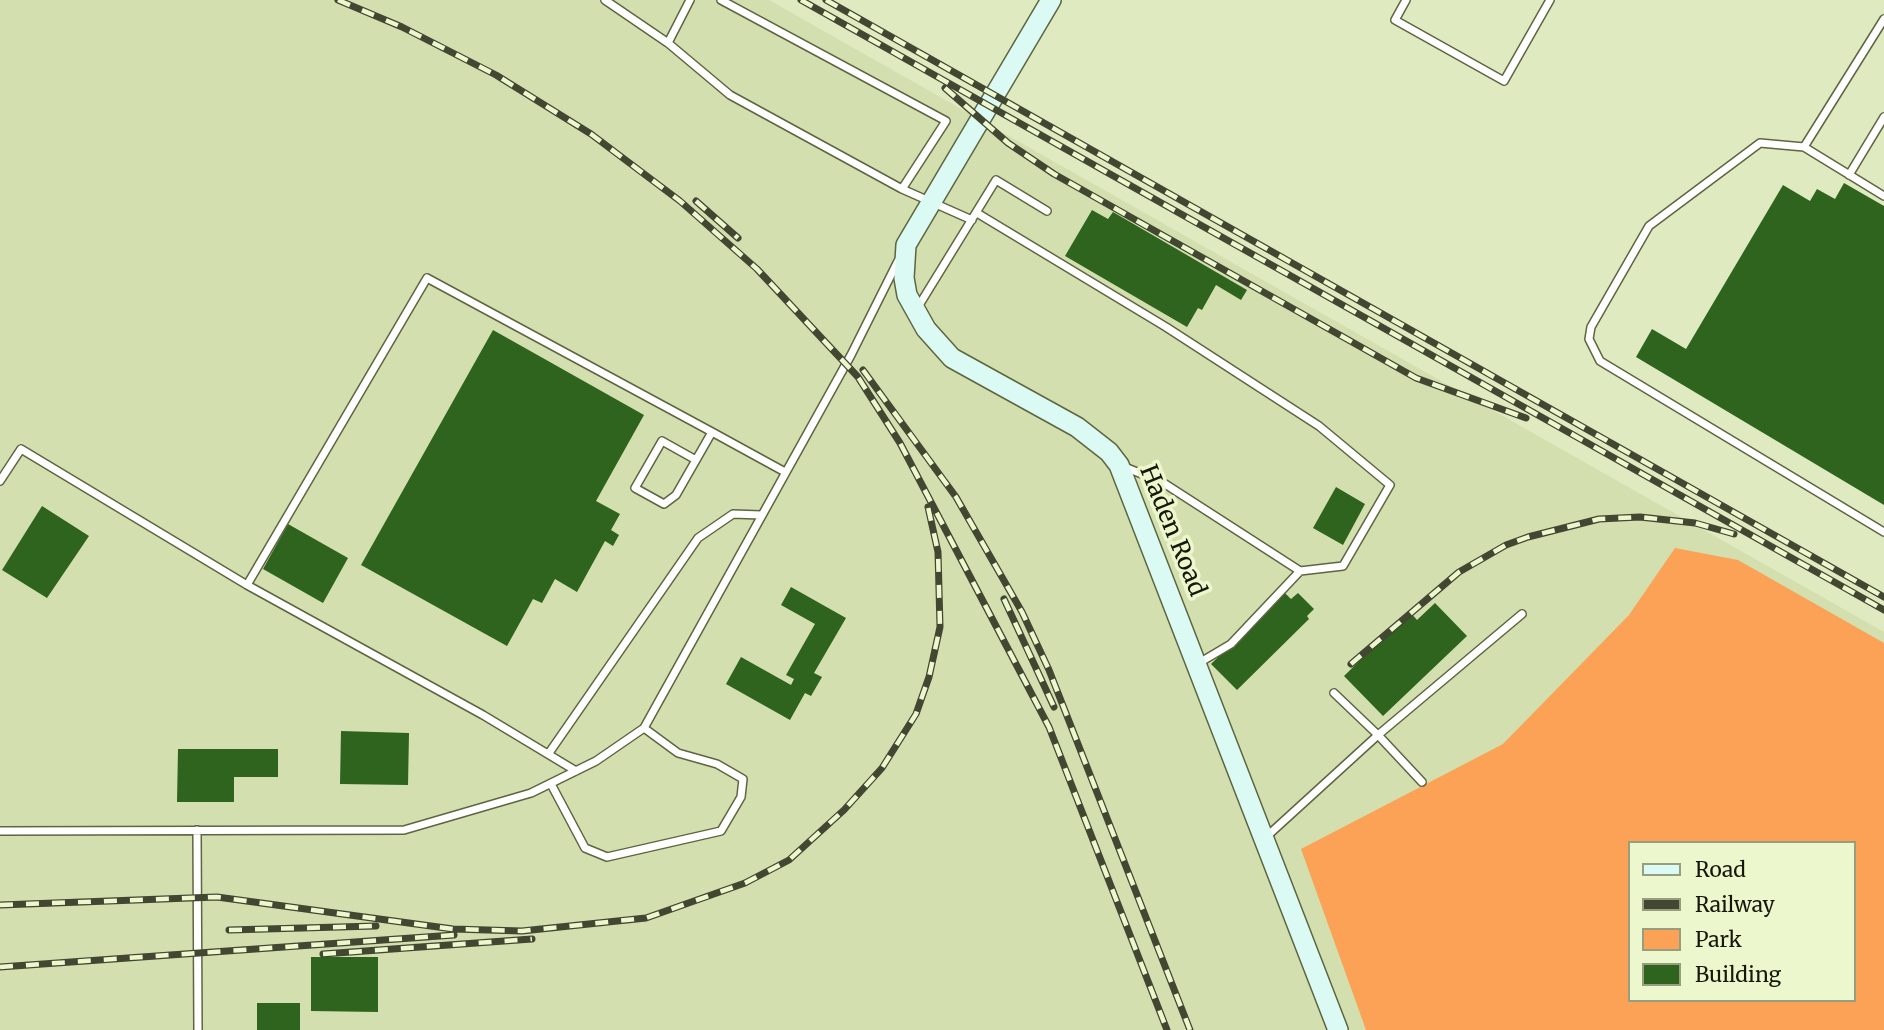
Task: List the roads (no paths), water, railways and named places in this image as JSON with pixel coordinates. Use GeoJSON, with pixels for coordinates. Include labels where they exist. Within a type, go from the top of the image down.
{"type":"FeatureCollection","features":[{"type":"Feature","properties":{"kind":"street","name":"Haden Road"},"geometry":{"type":"LineString","coordinates":[[1051,0],[906,245],[904,278],[915,313],[937,344],[952,358],[1077,427],[1101,445],[1119,465],[1338,1030]]}},
{"type":"Feature","properties":{"kind":"lane"},"geometry":{"type":"LineString","coordinates":[[605,0],[668,43],[730,95],[902,188],[974,216],[1167,327],[1319,426],[1366,462],[1390,485],[1343,566],[1300,571],[1162,482],[1119,465]]}},
{"type":"Feature","properties":{"kind":"lane"},"geometry":{"type":"LineString","coordinates":[[668,43],[690,0]]}},
{"type":"Feature","properties":{"kind":"lane"},"geometry":{"type":"LineString","coordinates":[[721,0],[946,121],[902,188]]}},
{"type":"Feature","properties":{"kind":"lane"},"geometry":{"type":"LineString","coordinates":[[1406,0],[1395,20],[1504,81],[1547,1]]}},
{"type":"Feature","properties":{"kind":"lane"},"geometry":{"type":"LineString","coordinates":[[1804,147],[1884,19]]}},
{"type":"Feature","properties":{"kind":"lane"},"geometry":{"type":"LineString","coordinates":[[1849,175],[1884,117]]}},
{"type":"Feature","properties":{"kind":"lane"},"geometry":{"type":"LineString","coordinates":[[1884,196],[1804,147],[1760,143],[1649,226],[1591,327],[1588,339],[1600,361],[1884,532]]}},
{"type":"Feature","properties":{"kind":"lane"},"geometry":{"type":"LineString","coordinates":[[915,313],[996,180],[1047,211]]}},
{"type":"Feature","properties":{"kind":"lane"},"geometry":{"type":"LineString","coordinates":[[0,831],[404,830],[475,812],[551,784],[596,761],[644,728],[851,355],[906,245]]}},
{"type":"Feature","properties":{"kind":"lane"},"geometry":{"type":"LineString","coordinates":[[247,585],[427,278],[785,472]]}},
{"type":"Feature","properties":{"kind":"lane"},"geometry":{"type":"LineString","coordinates":[[696,460],[662,441],[635,488],[664,505],[676,495],[696,460],[712,432]]}},
{"type":"Feature","properties":{"kind":"lane"},"geometry":{"type":"LineString","coordinates":[[0,481],[21,449],[247,585],[549,753],[576,771]]}},
{"type":"Feature","properties":{"kind":"lane"},"geometry":{"type":"LineString","coordinates":[[549,753],[698,538],[733,514],[761,515]]}},
{"type":"Feature","properties":{"kind":"lane"},"geometry":{"type":"LineString","coordinates":[[1198,664],[1231,644],[1300,571]]}},
{"type":"Feature","properties":{"kind":"lane"},"geometry":{"type":"LineString","coordinates":[[1264,838],[1378,735],[1522,614]]}},
{"type":"Feature","properties":{"kind":"lane"},"geometry":{"type":"LineString","coordinates":[[1334,693],[1422,782]]}},
{"type":"Feature","properties":{"kind":"lane"},"geometry":{"type":"LineString","coordinates":[[551,784],[586,848],[607,857],[721,831],[741,797],[743,779],[717,764],[678,753],[644,728]]}},
{"type":"Feature","properties":{"kind":"lane"},"geometry":{"type":"LineString","coordinates":[[197,830],[198,1030]]}},
{"type":"Feature","properties":{"kind":"railway"},"geometry":{"type":"LineString","coordinates":[[338,0],[402,27],[496,75],[591,134],[680,201],[757,269],[858,377],[900,443],[1049,727],[1167,1030]]}},
{"type":"Feature","properties":{"kind":"railway"},"geometry":{"type":"LineString","coordinates":[[801,0],[1884,610]]}},
{"type":"Feature","properties":{"kind":"railway"},"geometry":{"type":"LineString","coordinates":[[826,0],[1884,597]]}},
{"type":"Feature","properties":{"kind":"railway"},"geometry":{"type":"LineString","coordinates":[[945,88],[1008,143],[1054,174],[1416,378],[1526,418]]}},
{"type":"Feature","properties":{"kind":"railway"},"geometry":{"type":"LineString","coordinates":[[696,201],[738,238]]}},
{"type":"Feature","properties":{"kind":"railway"},"geometry":{"type":"LineString","coordinates":[[863,370],[956,497],[1022,612],[1049,670],[1190,1030]]}},
{"type":"Feature","properties":{"kind":"railway"},"geometry":{"type":"LineString","coordinates":[[0,905],[217,897],[453,929],[522,931],[646,918],[745,883],[789,860],[844,810],[882,768],[916,714],[929,677],[940,627],[938,552],[928,507]]}},
{"type":"Feature","properties":{"kind":"railway"},"geometry":{"type":"LineString","coordinates":[[1351,664],[1459,572],[1506,545],[1528,537],[1599,519],[1640,517],[1695,523],[1734,534]]}},
{"type":"Feature","properties":{"kind":"railway"},"geometry":{"type":"LineString","coordinates":[[1004,599],[1054,707]]}},
{"type":"Feature","properties":{"kind":"railway"},"geometry":{"type":"LineString","coordinates":[[229,930],[376,926]]}},
{"type":"Feature","properties":{"kind":"railway"},"geometry":{"type":"LineString","coordinates":[[0,967],[454,935]]}},
{"type":"Feature","properties":{"kind":"railway"},"geometry":{"type":"LineString","coordinates":[[323,954],[532,939]]}}]}
